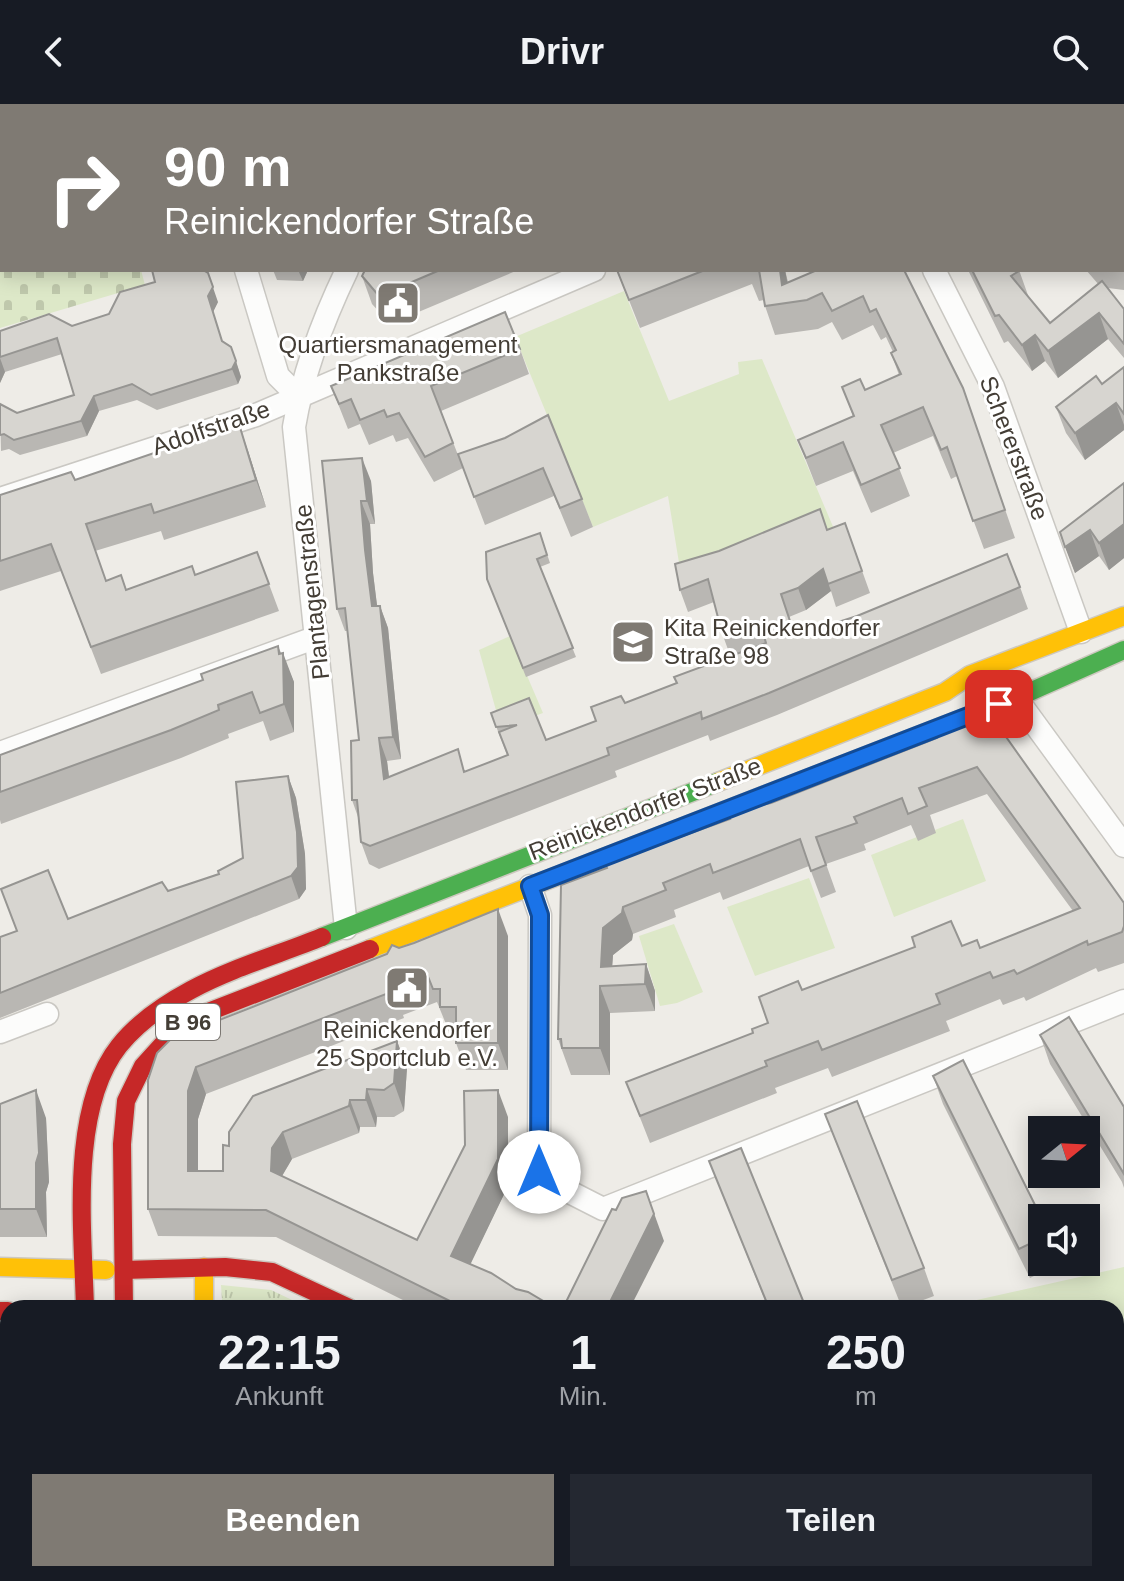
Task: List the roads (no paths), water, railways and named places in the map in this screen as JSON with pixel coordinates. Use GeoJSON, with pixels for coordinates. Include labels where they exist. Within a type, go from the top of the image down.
{"type":"FeatureCollection","features":[{"type":"Feature","properties":{"kind":"main road","name":"Reinickendorfer Straße"},"geometry":{"type":"LineString","coordinates":[[85,1300],[85,1128],[94,1089],[111,1054],[151,1013],[194,988],[945,692],[970,675],[1124,616]]}},
{"type":"Feature","properties":{"kind":"main road"},"geometry":{"type":"LineString","coordinates":[[1081,632],[1094,664]]}},
{"type":"Feature","properties":{"kind":"main road","name":"Reinickendorfer Straße"},"geometry":{"type":"LineString","coordinates":[[124,1300],[123,1118],[126,1101],[143,1066],[172,1034],[193,1018],[1016,698],[1124,650]]}},
{"type":"Feature","properties":{"kind":"main road"},"geometry":{"type":"LineString","coordinates":[[1002,663],[1016,698]]}},
{"type":"Feature","properties":{"kind":"main road"},"geometry":{"type":"LineString","coordinates":[[945,692],[955,720]]}},
{"type":"Feature","properties":{"kind":"main road"},"geometry":{"type":"LineString","coordinates":[[346,928],[357,954]]}},
{"type":"Feature","properties":{"kind":"main road"},"geometry":{"type":"LineString","coordinates":[[0,1267],[85,1270],[204,1267],[272,1272],[332,1300]]}},
{"type":"Feature","properties":{"kind":"main road"},"geometry":{"type":"LineString","coordinates":[[204,1267],[204,1300]]}},
{"type":"Feature","properties":{"kind":"street"},"geometry":{"type":"LineString","coordinates":[[247,272],[278,376],[299,397]]}},
{"type":"Feature","properties":{"kind":"street","name":"Plantagenstraße"},"geometry":{"type":"LineString","coordinates":[[346,272],[326,314],[299,397],[294,427],[346,928]]}},
{"type":"Feature","properties":{"kind":"street","name":"Adolfstraße"},"geometry":{"type":"LineString","coordinates":[[0,499],[256,415],[360,367],[589,272]]}},
{"type":"Feature","properties":{"kind":"street","name":"Schererstraße"},"geometry":{"type":"LineString","coordinates":[[935,272],[993,387],[1081,632]]}},
{"type":"Feature","properties":{"kind":"street"},"geometry":{"type":"LineString","coordinates":[[0,753],[317,637]]}},
{"type":"Feature","properties":{"kind":"street"},"geometry":{"type":"LineString","coordinates":[[1016,698],[1124,846]]}},
{"type":"Feature","properties":{"kind":"street"},"geometry":{"type":"LineString","coordinates":[[530,886],[540,915],[539,1172],[546,1180],[603,1209],[1124,1001]]}},
{"type":"Feature","properties":{"kind":"street"},"geometry":{"type":"LineString","coordinates":[[0,1032],[47,1014]]}},
{"type":"Feature","properties":{"kind":"place","name":"Quartiersmanagement Pankstraße"},"geometry":{"type":"Point","coordinates":[398,303]}},
{"type":"Feature","properties":{"kind":"place","name":"Kita Reinickendorfer Straße 98"},"geometry":{"type":"Point","coordinates":[633,642]}},
{"type":"Feature","properties":{"kind":"place","name":"Reinickendorfer 25 Sportclub e.V."},"geometry":{"type":"Point","coordinates":[407,988]}}]}
